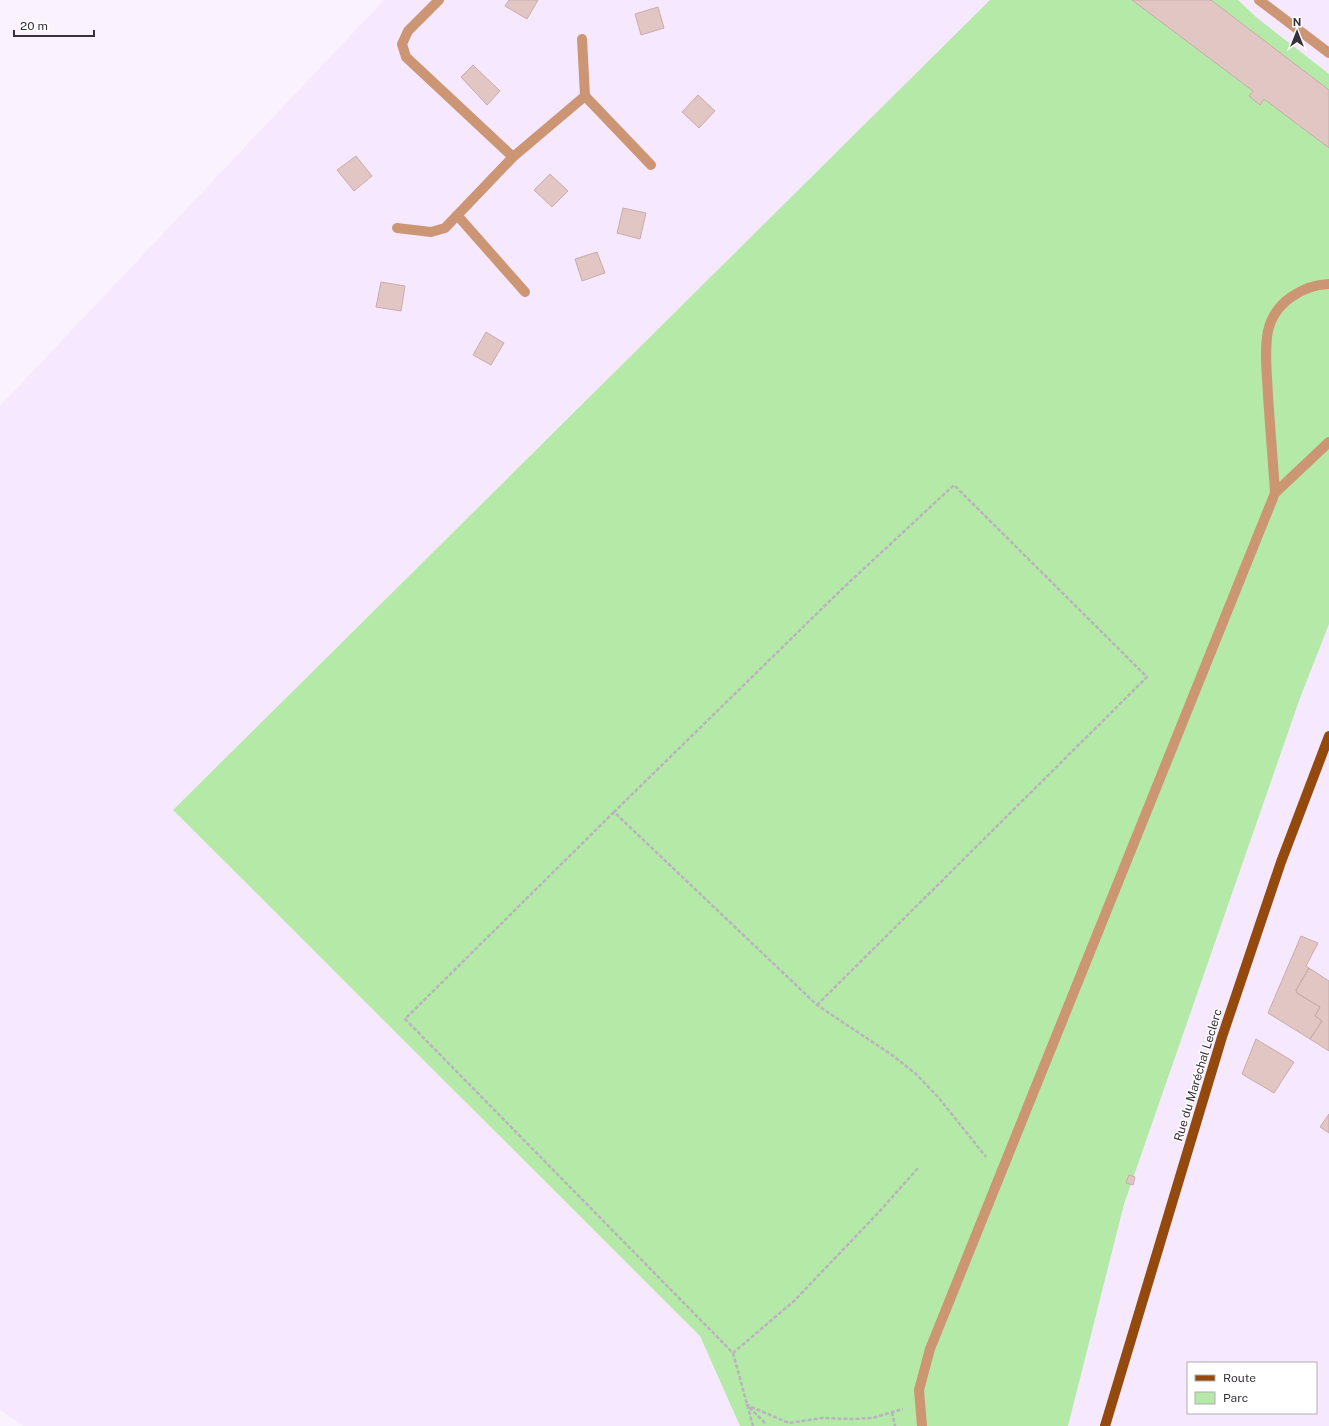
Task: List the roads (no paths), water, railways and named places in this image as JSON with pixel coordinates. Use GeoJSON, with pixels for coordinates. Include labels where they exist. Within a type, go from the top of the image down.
{"type":"FeatureCollection","features":[{"type":"Feature","properties":{"kind":"main road","name":"Rue du Maréchal Leclerc"},"geometry":{"type":"LineString","coordinates":[[1105,1426],[1222,1037],[1281,862],[1329,736]]}},
{"type":"Feature","properties":{"kind":"street"},"geometry":{"type":"LineString","coordinates":[[439,0],[408,31],[402,44],[406,57],[513,157]]}},
{"type":"Feature","properties":{"kind":"street"},"geometry":{"type":"LineString","coordinates":[[1258,0],[1329,53]]}},
{"type":"Feature","properties":{"kind":"street"},"geometry":{"type":"LineString","coordinates":[[582,39],[585,96],[651,165]]}},
{"type":"Feature","properties":{"kind":"street"},"geometry":{"type":"LineString","coordinates":[[397,228],[430,232],[445,228],[513,157],[585,96]]}},
{"type":"Feature","properties":{"kind":"street"},"geometry":{"type":"LineString","coordinates":[[457,215],[525,292]]}},
{"type":"Feature","properties":{"kind":"street"},"geometry":{"type":"LineString","coordinates":[[1275,493],[1266,365],[1268,330],[1278,308],[1292,295],[1317,285],[1329,284]]}},
{"type":"Feature","properties":{"kind":"street"},"geometry":{"type":"LineString","coordinates":[[922,1426],[919,1390],[930,1349],[1275,493],[1329,442]]}}]}
